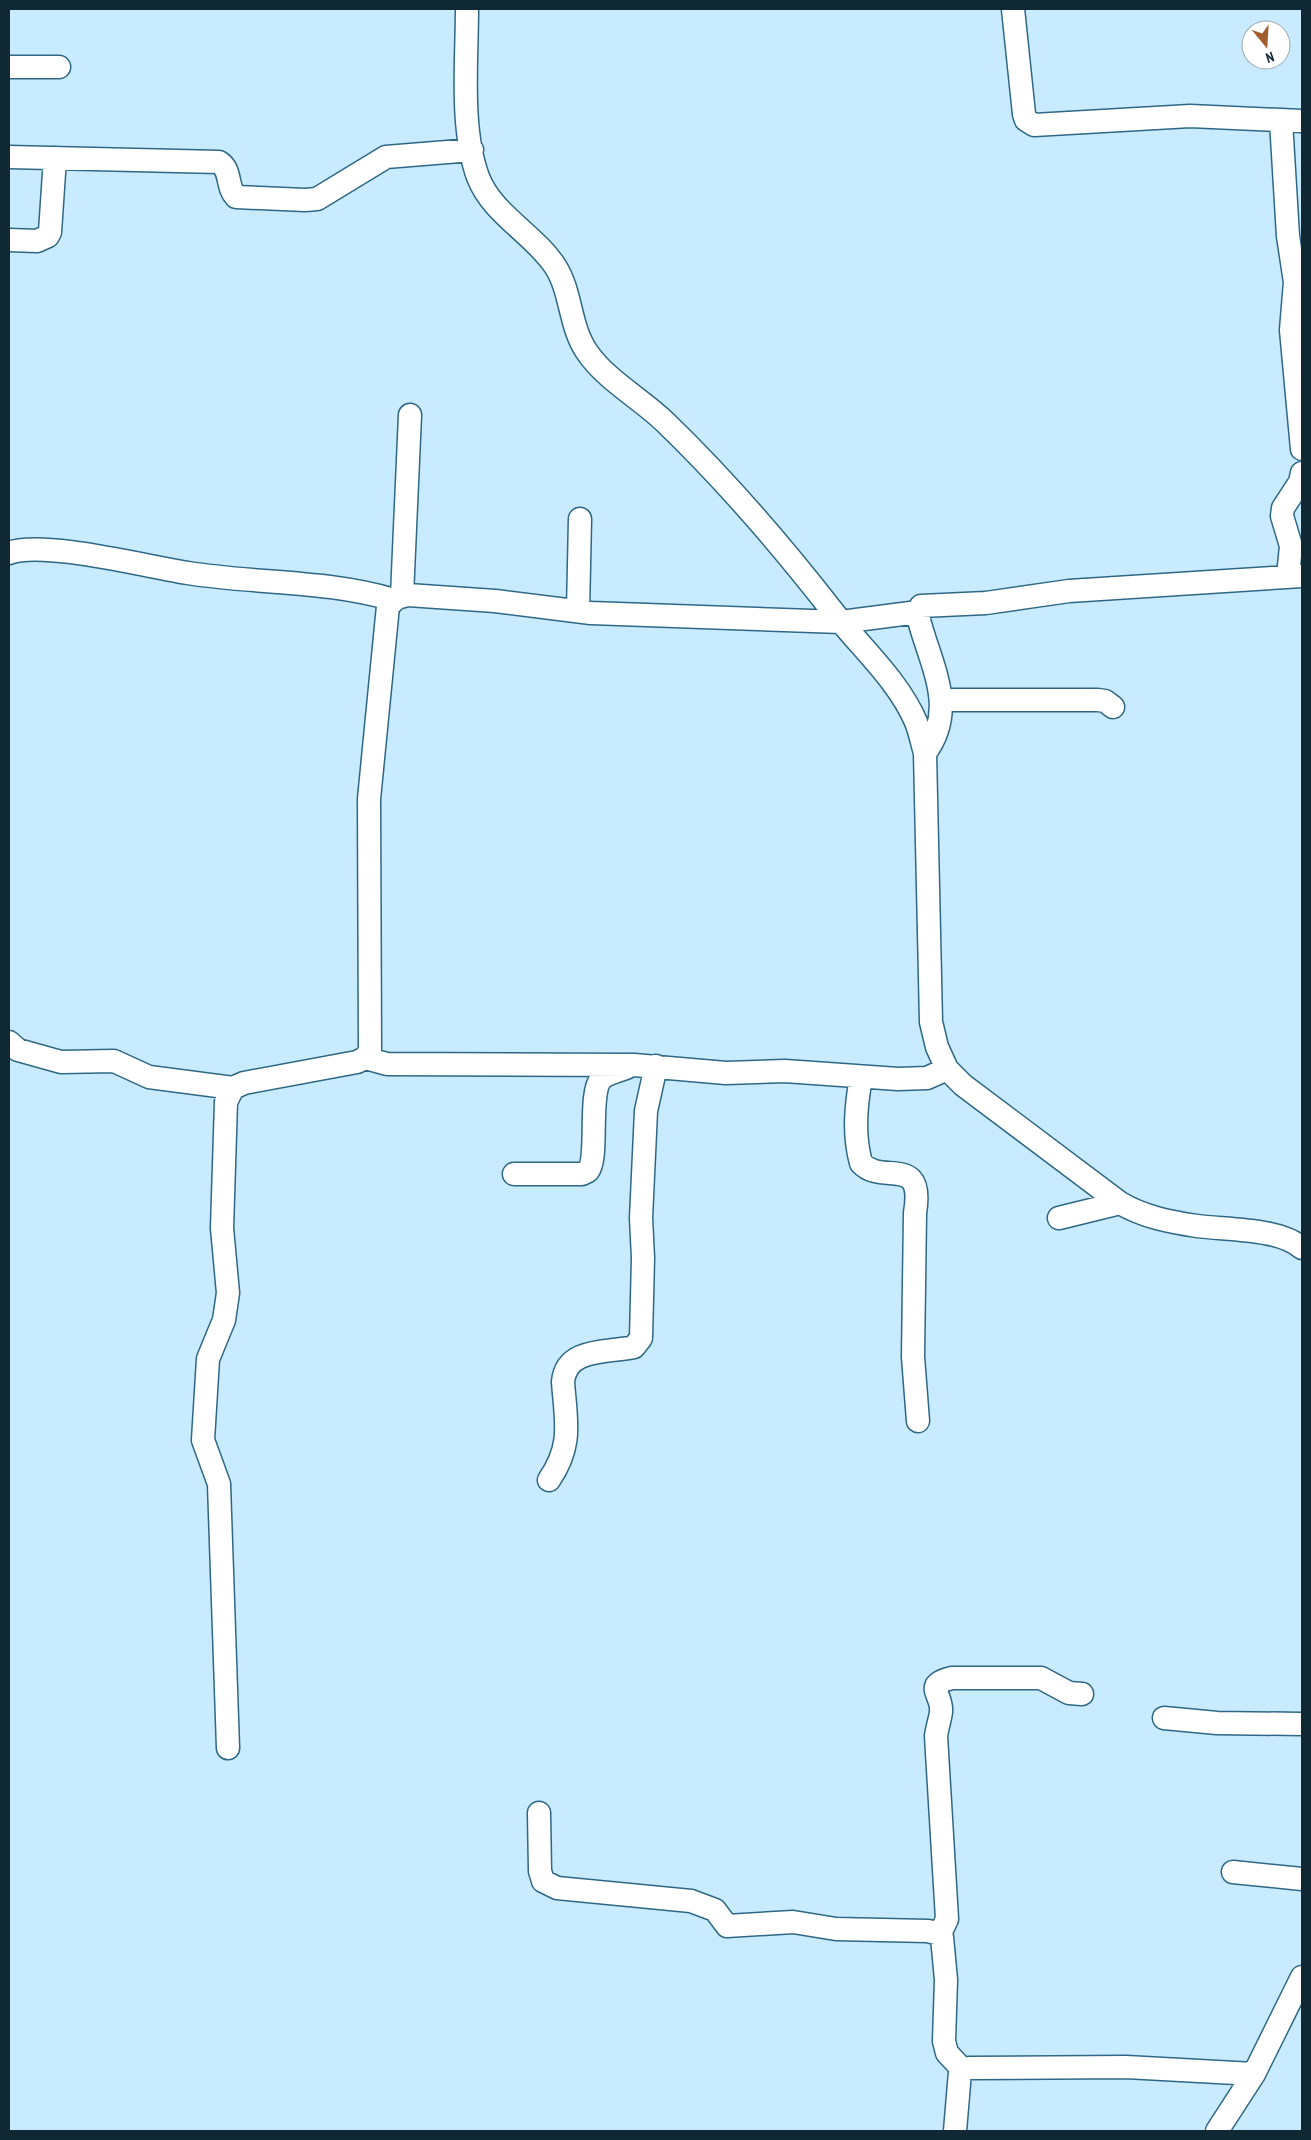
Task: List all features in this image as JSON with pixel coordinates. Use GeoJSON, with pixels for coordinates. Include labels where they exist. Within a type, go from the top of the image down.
{"type":"FeatureCollection","features":[{"type":"Feature","properties":{"kind":"street"},"geometry":{"type":"LineString","coordinates":[[467,9],[468,111],[472,150],[479,179],[502,211],[539,246],[555,267],[587,352],[618,382],[663,420],[719,477],[781,547],[881,669],[916,722],[925,753],[931,1022],[937,1047],[947,1069],[996,1112],[1120,1203],[1137,1212],[1198,1226],[1264,1234],[1296,1243],[1302,1248]]}},
{"type":"Feature","properties":{"kind":"street"},"geometry":{"type":"LineString","coordinates":[[1013,9],[1024,114],[1030,123],[1039,125],[1190,116],[1292,121],[1288,236],[1295,282],[1291,330],[1302,448]]}},
{"type":"Feature","properties":{"kind":"street"},"geometry":{"type":"LineString","coordinates":[[9,67],[58,67]]}},
{"type":"Feature","properties":{"kind":"street"},"geometry":{"type":"LineString","coordinates":[[9,157],[219,162],[227,170],[232,193],[236,198],[304,200],[326,195],[386,157],[472,150]]}},
{"type":"Feature","properties":{"kind":"street"},"geometry":{"type":"LineString","coordinates":[[9,240],[37,241],[48,236],[50,232],[55,158]]}},
{"type":"Feature","properties":{"kind":"street"},"geometry":{"type":"LineString","coordinates":[[398,598],[410,415]]}},
{"type":"Feature","properties":{"kind":"street"},"geometry":{"type":"LineString","coordinates":[[925,753],[936,737],[941,717],[942,700],[918,612],[921,606],[927,604],[986,603],[1041,593],[1295,576],[1291,546],[1282,516],[1283,508],[1300,482],[1302,474]]}},
{"type":"Feature","properties":{"kind":"street"},"geometry":{"type":"LineString","coordinates":[[578,611],[580,519]]}},
{"type":"Feature","properties":{"kind":"street"},"geometry":{"type":"LineString","coordinates":[[9,553],[31,549],[70,553],[189,574],[325,586],[398,598]]}},
{"type":"Feature","properties":{"kind":"street"},"geometry":{"type":"LineString","coordinates":[[365,1058],[372,1044],[368,969],[369,799],[388,606],[398,598],[408,595],[495,601],[578,611],[841,622],[918,612]]}},
{"type":"Feature","properties":{"kind":"street"},"geometry":{"type":"LineString","coordinates":[[942,700],[1024,698],[1098,700],[1105,701],[1113,707]]}},
{"type":"Feature","properties":{"kind":"street"},"geometry":{"type":"LineString","coordinates":[[9,1042],[18,1050],[60,1062],[114,1061],[149,1077],[233,1088],[255,1080],[365,1058],[387,1064],[645,1066],[726,1073],[785,1071],[861,1077],[927,1078],[947,1069]]}},
{"type":"Feature","properties":{"kind":"street"},"geometry":{"type":"LineString","coordinates":[[514,1174],[582,1174],[588,1171],[592,1163],[594,1113],[599,1082],[607,1075],[645,1066]]}},
{"type":"Feature","properties":{"kind":"street"},"geometry":{"type":"LineString","coordinates":[[549,1480],[561,1462],[566,1446],[564,1382],[568,1366],[579,1357],[588,1354],[634,1347],[642,1338],[644,1258],[641,1218],[646,1111],[645,1066]]}},
{"type":"Feature","properties":{"kind":"street"},"geometry":{"type":"LineString","coordinates":[[861,1077],[855,1129],[861,1163],[873,1171],[899,1172],[906,1175],[913,1185],[917,1197],[915,1214],[913,1356],[918,1421]]}},
{"type":"Feature","properties":{"kind":"street"},"geometry":{"type":"LineString","coordinates":[[228,1748],[219,1484],[203,1440],[208,1359],[224,1320],[228,1293],[222,1228],[226,1102],[233,1088]]}},
{"type":"Feature","properties":{"kind":"street"},"geometry":{"type":"LineString","coordinates":[[1060,1218],[1120,1203]]}},
{"type":"Feature","properties":{"kind":"street"},"geometry":{"type":"LineString","coordinates":[[962,2070],[948,2053],[944,2042],[946,1980],[940,1934],[947,1919],[936,1736],[941,1709],[935,1690],[937,1684],[942,1680],[952,1678],[1041,1678],[1069,1693],[1082,1694]]}},
{"type":"Feature","properties":{"kind":"street"},"geometry":{"type":"LineString","coordinates":[[1164,1718],[1217,1722],[1302,1724]]}},
{"type":"Feature","properties":{"kind":"street"},"geometry":{"type":"LineString","coordinates":[[539,1813],[540,1871],[543,1881],[557,1888],[691,1901],[714,1910],[727,1926],[793,1922],[836,1929],[928,1931],[940,1934]]}},
{"type":"Feature","properties":{"kind":"street"},"geometry":{"type":"LineString","coordinates":[[1233,1872],[1302,1879]]}},
{"type":"Feature","properties":{"kind":"street"},"geometry":{"type":"LineString","coordinates":[[1217,2131],[1254,2074],[1302,1978]]}},
{"type":"Feature","properties":{"kind":"street"},"geometry":{"type":"LineString","coordinates":[[962,2070],[1126,2067],[1254,2074]]}},
{"type":"Feature","properties":{"kind":"street"},"geometry":{"type":"LineString","coordinates":[[954,2131],[957,2083],[962,2070]]}}]}
